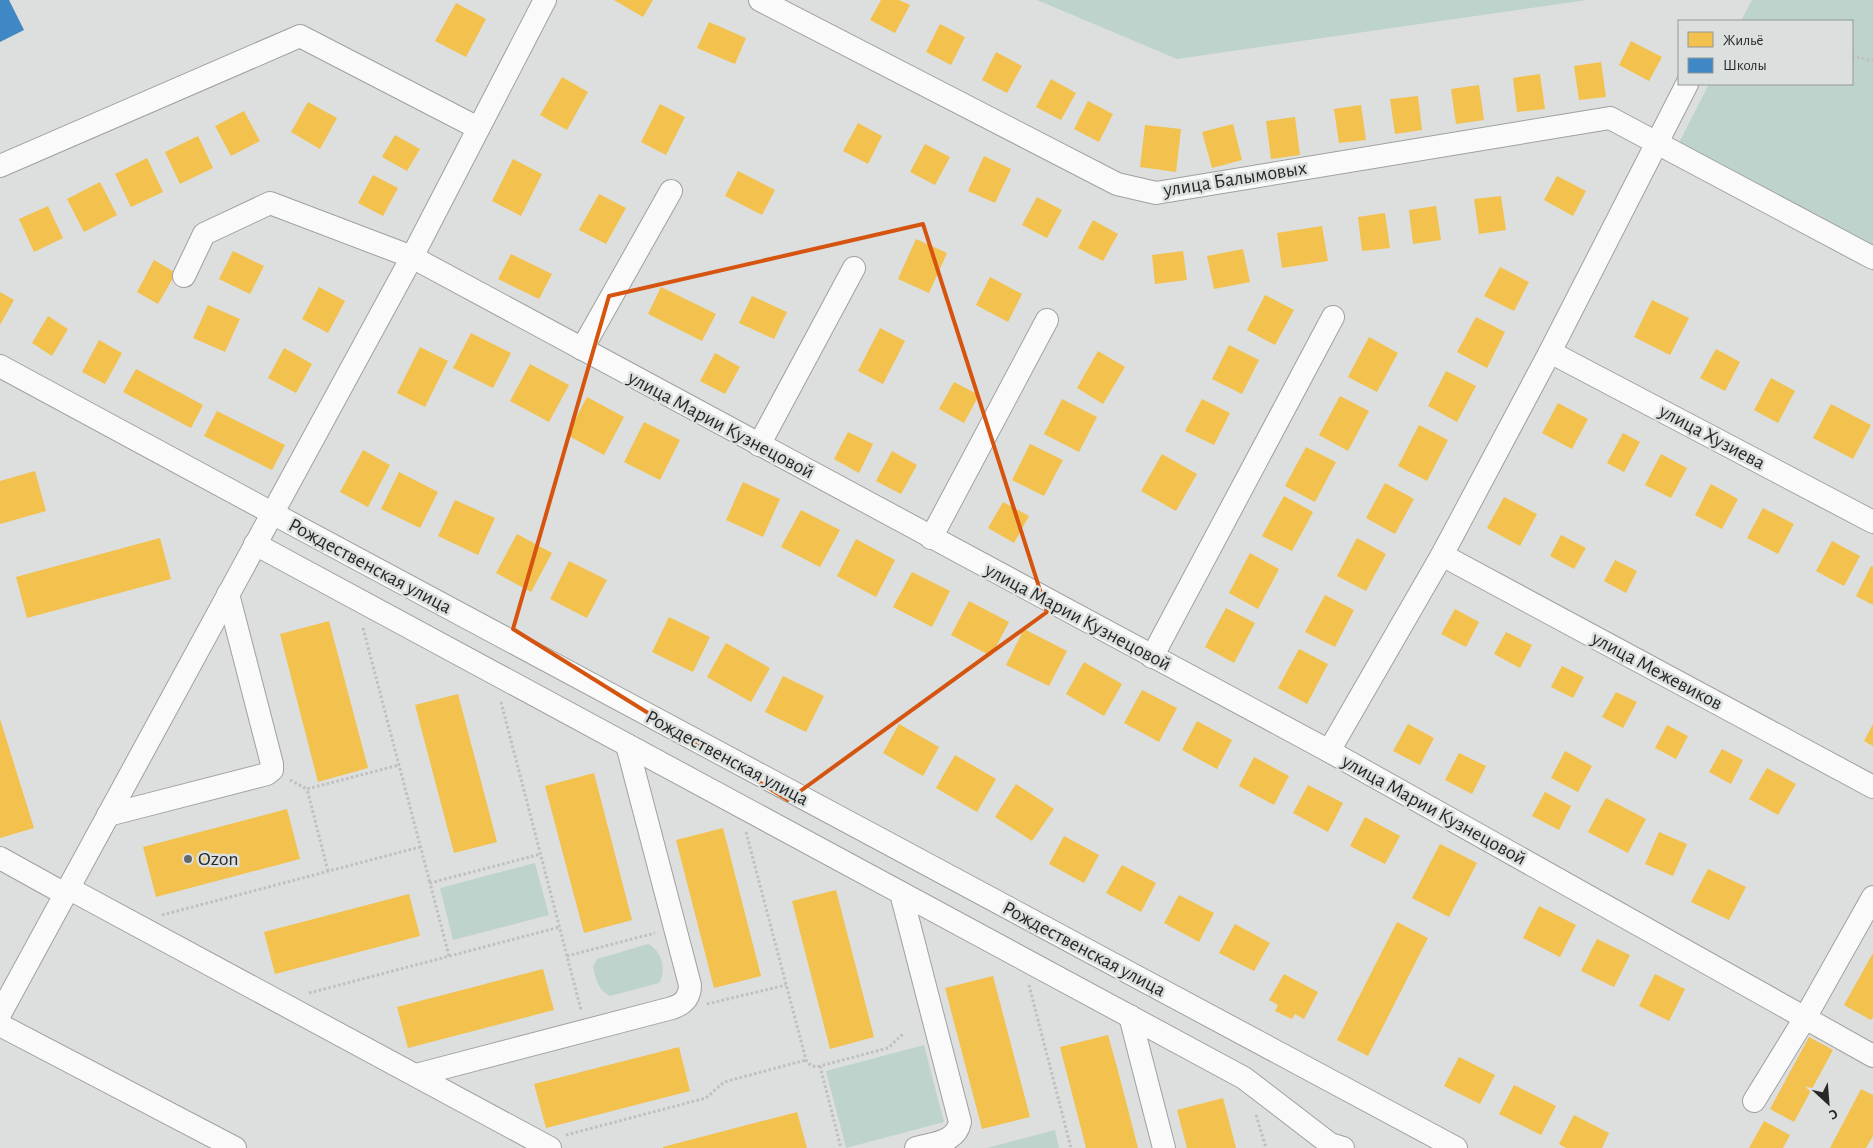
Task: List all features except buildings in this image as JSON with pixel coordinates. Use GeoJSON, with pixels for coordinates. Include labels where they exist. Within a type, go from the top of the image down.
{"type":"FeatureCollection","features":[{"type":"Feature","properties":{"kind":"street"},"geometry":{"type":"LineString","coordinates":[[0,1014],[412,257],[545,0]]}},
{"type":"Feature","properties":{"kind":"street","name":"улица Балымовых"},"geometry":{"type":"LineString","coordinates":[[760,0],[1117,184],[1156,193],[1610,118],[1873,258]]}},
{"type":"Feature","properties":{"kind":"street"},"geometry":{"type":"LineString","coordinates":[[0,166],[300,36],[478,128]]}},
{"type":"Feature","properties":{"kind":"street"},"geometry":{"type":"LineString","coordinates":[[1329,751],[1442,555],[1550,352],[1686,85]]}},
{"type":"Feature","properties":{"kind":"street"},"geometry":{"type":"LineString","coordinates":[[582,349],[671,191]]}},
{"type":"Feature","properties":{"kind":"street","name":"улица Марии Кузнецовой"},"geometry":{"type":"LineString","coordinates":[[184,276],[204,234],[270,203],[412,257],[1329,751],[1873,1056]]}},
{"type":"Feature","properties":{"kind":"street"},"geometry":{"type":"LineString","coordinates":[[760,445],[854,268]]}},
{"type":"Feature","properties":{"kind":"street"},"geometry":{"type":"LineString","coordinates":[[1152,657],[1333,317]]}},
{"type":"Feature","properties":{"kind":"street"},"geometry":{"type":"LineString","coordinates":[[931,538],[1047,320]]}},
{"type":"Feature","properties":{"kind":"street","name":"улица Хузиева"},"geometry":{"type":"LineString","coordinates":[[1550,352],[1873,522]]}},
{"type":"Feature","properties":{"kind":"street","name":"Рождественская улица"},"geometry":{"type":"LineString","coordinates":[[0,366],[272,514],[1456,1148]]}},
{"type":"Feature","properties":{"kind":"street"},"geometry":{"type":"LineString","coordinates":[[255,544],[1244,1078],[1333,1146]]}},
{"type":"Feature","properties":{"kind":"street","name":"улица Межевиков"},"geometry":{"type":"LineString","coordinates":[[1442,555],[1873,787]]}},
{"type":"Feature","properties":{"kind":"street"},"geometry":{"type":"LineString","coordinates":[[108,815],[266,774],[272,770],[228,594]]}},
{"type":"Feature","properties":{"kind":"street"},"geometry":{"type":"LineString","coordinates":[[416,1075],[680,1006],[687,998],[690,984],[627,745]]}},
{"type":"Feature","properties":{"kind":"street"},"geometry":{"type":"LineString","coordinates":[[0,858],[133,922],[545,1145]]}},
{"type":"Feature","properties":{"kind":"street"},"geometry":{"type":"LineString","coordinates":[[901,893],[960,1122],[957,1132],[953,1137],[916,1148]]}},
{"type":"Feature","properties":{"kind":"street"},"geometry":{"type":"LineString","coordinates":[[1754,1101],[1805,1018],[1873,898]]}},
{"type":"Feature","properties":{"kind":"street"},"geometry":{"type":"LineString","coordinates":[[1130,1016],[1164,1148]]}},
{"type":"Feature","properties":{"kind":"street"},"geometry":{"type":"LineString","coordinates":[[0,1024],[235,1148]]}},
{"type":"Feature","properties":{"kind":"path"},"geometry":{"type":"LineString","coordinates":[[1853,56],[1873,61]]}},
{"type":"Feature","properties":{"kind":"path"},"geometry":{"type":"LineString","coordinates":[[355,598],[449,956]]}},
{"type":"Feature","properties":{"kind":"path"},"geometry":{"type":"LineString","coordinates":[[493,672],[587,1030]]}},
{"type":"Feature","properties":{"kind":"path"},"geometry":{"type":"LineString","coordinates":[[328,871],[307,789],[399,765]]}},
{"type":"Feature","properties":{"kind":"path"},"geometry":{"type":"LineString","coordinates":[[739,806],[806,1060],[811,1065],[820,1066],[888,1048],[904,1033]]}},
{"type":"Feature","properties":{"kind":"path"},"geometry":{"type":"LineString","coordinates":[[133,922],[420,847]]}},
{"type":"Feature","properties":{"kind":"path"},"geometry":{"type":"LineString","coordinates":[[430,883],[540,854]]}},
{"type":"Feature","properties":{"kind":"path"},"geometry":{"type":"LineString","coordinates":[[278,1001],[560,927]]}},
{"type":"Feature","properties":{"kind":"path"},"geometry":{"type":"LineString","coordinates":[[567,956],[675,928]]}},
{"type":"Feature","properties":{"kind":"path"},"geometry":{"type":"LineString","coordinates":[[1022,958],[1071,1148]]}},
{"type":"Feature","properties":{"kind":"path"},"geometry":{"type":"LineString","coordinates":[[687,998],[699,1003],[712,1004],[786,984]]}},
{"type":"Feature","properties":{"kind":"path"},"geometry":{"type":"LineString","coordinates":[[545,1145],[706,1098],[724,1082],[806,1060]]}},
{"type":"Feature","properties":{"kind":"path"},"geometry":{"type":"LineString","coordinates":[[820,1066],[841,1148]]}},
{"type":"Feature","properties":{"kind":"highlighted area"},"geometry":{"type":"Polygon","coordinates":[[[923,224],[1047,612],[788,800],[513,629],[609,296],[923,224]]]}},
{"type":"Feature","properties":{"kind":"green space"},"geometry":{"type":"Polygon","coordinates":[[[1037,0],[1587,0],[1177,59],[1037,0]]]}},
{"type":"Feature","properties":{"kind":"green space"},"geometry":{"type":"Polygon","coordinates":[[[1752,0],[1873,0],[1873,269],[1670,160],[1708,85],[1853,85],[1853,20],[1742,20],[1752,0]]]}},
{"type":"Feature","properties":{"kind":"green space"},"geometry":{"type":"Polygon","coordinates":[[[535,863],[549,915],[453,940],[440,888],[535,863]]]}},
{"type":"Feature","properties":{"kind":"green space"},"geometry":{"type":"Polygon","coordinates":[[[648,944],[657,951],[662,962],[663,973],[659,983],[610,996],[606,994],[600,988],[593,967],[597,959],[648,944]]]}},
{"type":"Feature","properties":{"kind":"green space"},"geometry":{"type":"Polygon","coordinates":[[[924,1045],[944,1122],[846,1148],[826,1071],[924,1045]]]}},
{"type":"Feature","properties":{"kind":"green space"},"geometry":{"type":"Polygon","coordinates":[[[1055,1130],[1059,1148],[987,1148],[1055,1130]]]}},
{"type":"Feature","properties":{"kind":"place","name":"Ozon"},"geometry":{"type":"Point","coordinates":[188,859]}}]}
